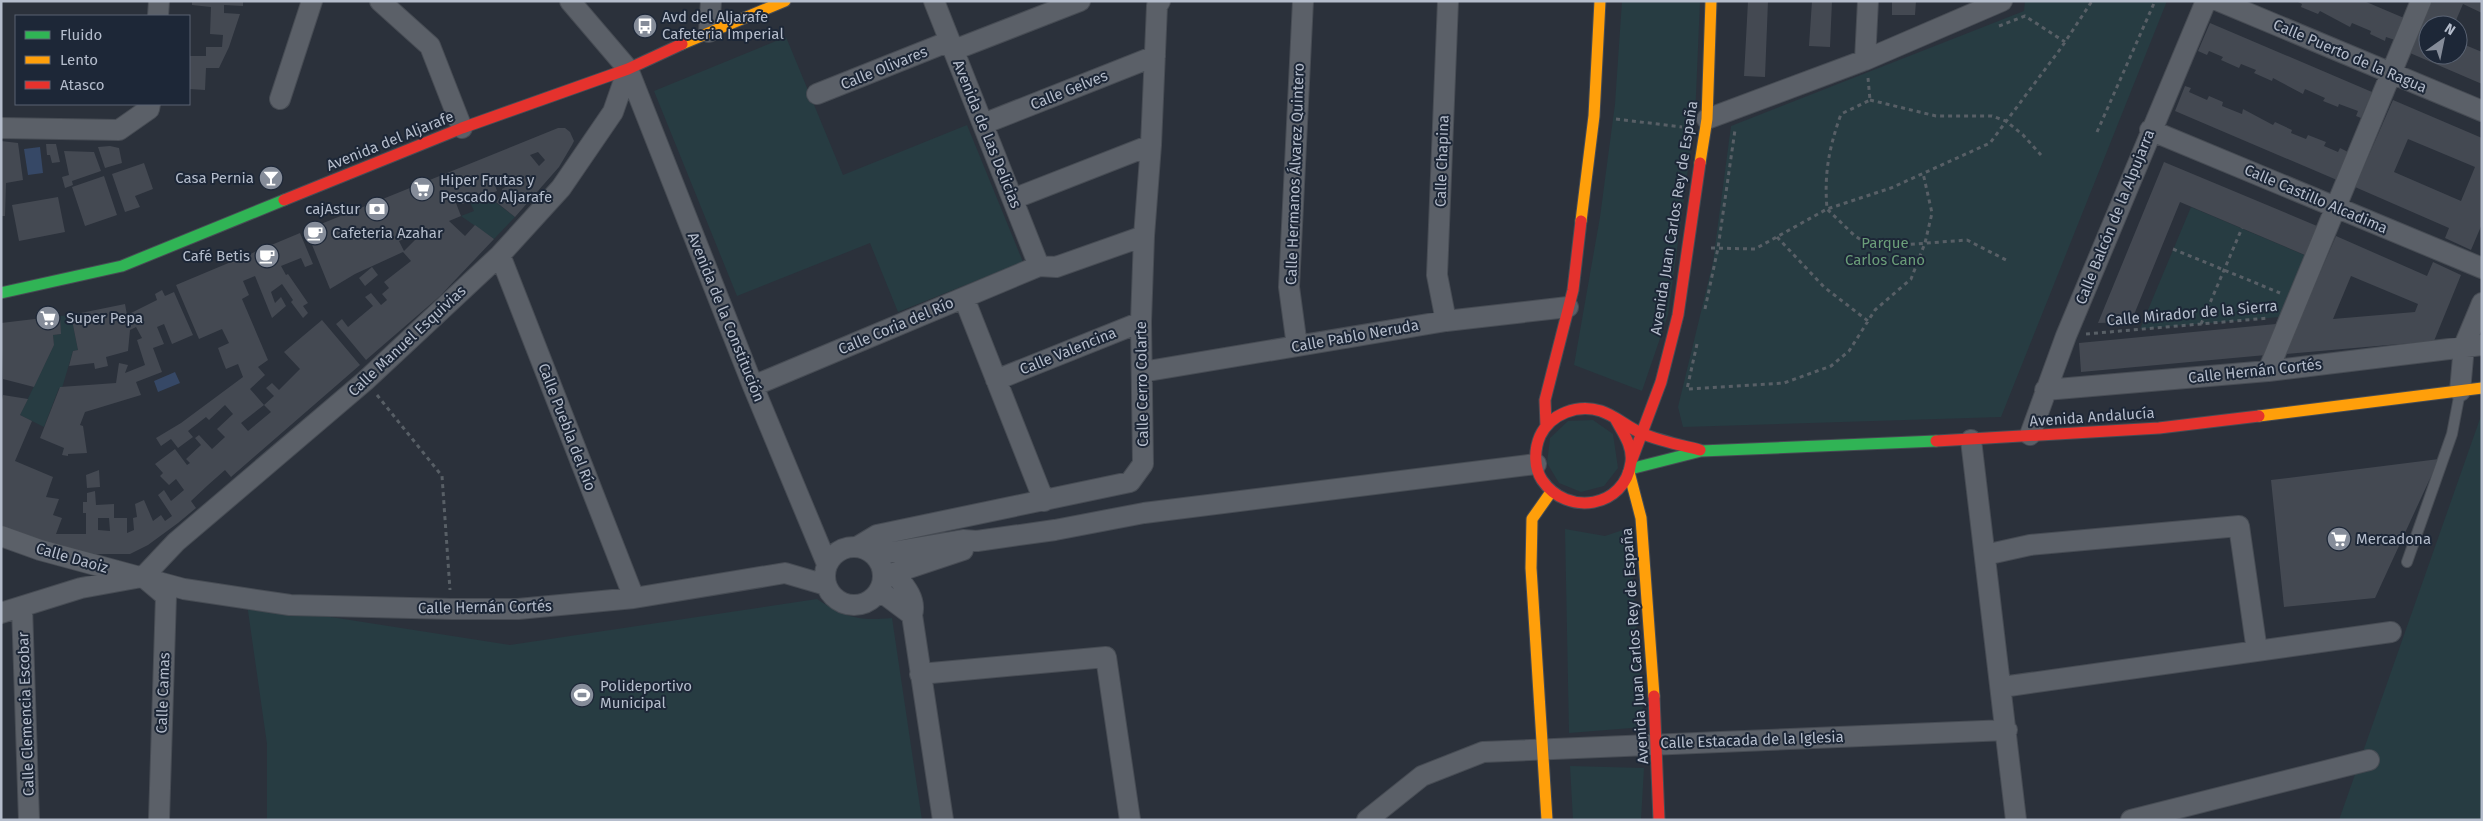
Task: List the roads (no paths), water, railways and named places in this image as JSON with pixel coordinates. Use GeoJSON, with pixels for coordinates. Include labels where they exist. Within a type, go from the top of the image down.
{"type":"FeatureCollection","features":[{"type":"Feature","properties":{"kind":"street"},"geometry":{"type":"LineString","coordinates":[[158,15],[159,1]]}},
{"type":"Feature","properties":{"kind":"street"},"geometry":{"type":"LineString","coordinates":[[280,99],[312,1]]}},
{"type":"Feature","properties":{"kind":"street"},"geometry":{"type":"LineString","coordinates":[[380,1],[430,46],[462,128]]}},
{"type":"Feature","properties":{"kind":"street","name":"Avenida de la Constitución"},"geometry":{"type":"LineString","coordinates":[[570,1],[628,69],[753,386],[827,564]]}},
{"type":"Feature","properties":{"kind":"street"},"geometry":{"type":"LineString","coordinates":[[709,32],[711,1]]}},
{"type":"Feature","properties":{"kind":"street","name":"Avenida del Aljarafe"},"geometry":{"type":"LineString","coordinates":[[1,293],[122,266],[462,128],[628,69],[709,32],[785,1]]}},
{"type":"Feature","properties":{"kind":"street","name":"Avenida de Las Delicias"},"geometry":{"type":"LineString","coordinates":[[934,1],[1039,266]]}},
{"type":"Feature","properties":{"kind":"street","name":"Calle Olivares"},"geometry":{"type":"LineString","coordinates":[[817,94],[1080,1]]}},
{"type":"Feature","properties":{"kind":"street","name":"Calle Cerro Colarte"},"geometry":{"type":"LineString","coordinates":[[857,547],[877,534],[1130,482],[1143,464],[1141,322],[1144,236],[1151,145],[1157,6],[1160,1]]}},
{"type":"Feature","properties":{"kind":"street","name":"Calle Hermanos Álvarez Quintero"},"geometry":{"type":"LineString","coordinates":[[1297,346],[1290,287],[1303,1]]}},
{"type":"Feature","properties":{"kind":"street","name":"Calle Chapina"},"geometry":{"type":"LineString","coordinates":[[1446,321],[1437,275],[1448,1]]}},
{"type":"Feature","properties":{"kind":"street"},"geometry":{"type":"LineString","coordinates":[[1546,426],[1545,400],[1573,290],[1594,116],[1600,1]]}},
{"type":"Feature","properties":{"kind":"street","name":"Avenida Juan Carlos Rey de España"},"geometry":{"type":"LineString","coordinates":[[1659,820],[1657,744],[1640,513],[1630,468],[1661,382],[1678,315],[1706,125],[1711,1]]}},
{"type":"Feature","properties":{"kind":"street"},"geometry":{"type":"LineString","coordinates":[[1862,70],[1868,1]]}},
{"type":"Feature","properties":{"kind":"street"},"geometry":{"type":"LineString","coordinates":[[1706,125],[1862,70],[2002,1]]}},
{"type":"Feature","properties":{"kind":"street","name":"Calle Balcón de la Alpujarra"},"geometry":{"type":"LineString","coordinates":[[2030,436],[2066,336],[2150,130],[2206,1]]}},
{"type":"Feature","properties":{"kind":"street","name":"Calle Puerto de la Ragua"},"geometry":{"type":"LineString","coordinates":[[2219,1],[2482,111]]}},
{"type":"Feature","properties":{"kind":"street"},"geometry":{"type":"LineString","coordinates":[[2268,371],[2421,1]]}},
{"type":"Feature","properties":{"kind":"street","name":"Calle Gelves"},"geometry":{"type":"LineString","coordinates":[[983,124],[1155,56]]}},
{"type":"Feature","properties":{"kind":"street","name":"Calle Manuel Esquivias"},"geometry":{"type":"LineString","coordinates":[[143,577],[176,542],[365,381],[500,255],[560,188],[613,112],[628,69]]}},
{"type":"Feature","properties":{"kind":"street"},"geometry":{"type":"LineString","coordinates":[[1,128],[119,130],[150,106]]}},
{"type":"Feature","properties":{"kind":"street","name":"Calle Castillo Alcadima"},"geometry":{"type":"LineString","coordinates":[[2150,130],[2482,268]]}},
{"type":"Feature","properties":{"kind":"street"},"geometry":{"type":"LineString","coordinates":[[1013,199],[1151,145]]}},
{"type":"Feature","properties":{"kind":"street"},"geometry":{"type":"LineString","coordinates":[[1039,266],[1056,268],[1144,236]]}},
{"type":"Feature","properties":{"kind":"street","name":"Calle Puebla del Río"},"geometry":{"type":"LineString","coordinates":[[500,255],[634,598]]}},
{"type":"Feature","properties":{"kind":"street","name":"Calle Coria del Río"},"geometry":{"type":"LineString","coordinates":[[753,386],[1039,266]]}},
{"type":"Feature","properties":{"kind":"street"},"geometry":{"type":"LineString","coordinates":[[964,298],[1044,501]]}},
{"type":"Feature","properties":{"kind":"street"},"geometry":{"type":"LineString","coordinates":[[2460,391],[2473,346],[2482,304]]}},
{"type":"Feature","properties":{"kind":"street","name":"Calle Pablo Neruda"},"geometry":{"type":"LineString","coordinates":[[1142,372],[1446,321],[1568,308]]}},
{"type":"Feature","properties":{"kind":"street","name":"Calle Valencina"},"geometry":{"type":"LineString","coordinates":[[996,380],[1141,322]]}},
{"type":"Feature","properties":{"kind":"street","name":"Calle Hernán Cortés"},"geometry":{"type":"LineString","coordinates":[[2045,390],[2268,371],[2473,346]]}},
{"type":"Feature","properties":{"kind":"street"},"geometry":{"type":"LineString","coordinates":[[1661,382],[1664,410]]}},
{"type":"Feature","properties":{"kind":"street","name":"Avenida Andalucía"},"geometry":{"type":"LineString","coordinates":[[1701,451],[1971,440],[2159,428],[2482,388]]}},
{"type":"Feature","properties":{"kind":"street"},"geometry":{"type":"LineString","coordinates":[[1616,420],[1625,430],[1630,443],[1630,468],[1624,484],[1612,495],[1597,502],[1581,504],[1565,501],[1551,492],[1541,479],[1536,464],[1535,450],[1539,437],[1546,426],[1557,415],[1580,408],[1603,412],[1642,434],[1701,451]]}},
{"type":"Feature","properties":{"kind":"street"},"geometry":{"type":"LineString","coordinates":[[1676,434],[1701,451]]}},
{"type":"Feature","properties":{"kind":"street"},"geometry":{"type":"LineString","coordinates":[[1971,440],[2002,687],[2016,820]]}},
{"type":"Feature","properties":{"kind":"street"},"geometry":{"type":"LineString","coordinates":[[1630,468],[1701,451]]}},
{"type":"Feature","properties":{"kind":"street"},"geometry":{"type":"LineString","coordinates":[[978,541],[966,550],[886,579],[869,602],[859,605],[849,605],[830,594],[826,584],[827,564],[837,552],[846,548],[857,547],[875,555],[963,540],[978,541],[1055,530],[1144,514],[1536,464]]}},
{"type":"Feature","properties":{"kind":"street"},"geometry":{"type":"LineString","coordinates":[[1547,820],[1531,568],[1532,519],[1551,492]]}},
{"type":"Feature","properties":{"kind":"street"},"geometry":{"type":"LineString","coordinates":[[1985,555],[2030,545],[2239,526],[2257,651]]}},
{"type":"Feature","properties":{"kind":"street","name":"Calle Daoiz"},"geometry":{"type":"LineString","coordinates":[[1,536],[40,550],[143,577]]}},
{"type":"Feature","properties":{"kind":"street"},"geometry":{"type":"LineString","coordinates":[[875,555],[886,579],[912,615],[943,820]]}},
{"type":"Feature","properties":{"kind":"street","name":"Calle Hernán Cortés"},"geometry":{"type":"LineString","coordinates":[[143,577],[184,589],[290,605],[451,609],[518,609],[634,598],[786,573],[826,584]]}},
{"type":"Feature","properties":{"kind":"street"},"geometry":{"type":"LineString","coordinates":[[1,613],[81,588],[143,577]]}},
{"type":"Feature","properties":{"kind":"street","name":"Calle Camas"},"geometry":{"type":"LineString","coordinates":[[143,577],[166,596],[159,820]]}},
{"type":"Feature","properties":{"kind":"street","name":"Calle Clemencia Escobar"},"geometry":{"type":"LineString","coordinates":[[22,607],[29,820]]}},
{"type":"Feature","properties":{"kind":"street"},"geometry":{"type":"LineString","coordinates":[[2002,687],[2390,632]]}},
{"type":"Feature","properties":{"kind":"street"},"geometry":{"type":"LineString","coordinates":[[920,674],[1106,657],[1130,820]]}},
{"type":"Feature","properties":{"kind":"street","name":"Calle Estacada de la Iglesia"},"geometry":{"type":"LineString","coordinates":[[1367,820],[1422,776],[1483,752],[2007,730]]}},
{"type":"Feature","properties":{"kind":"street"},"geometry":{"type":"LineString","coordinates":[[2131,820],[2369,760]]}},
{"type":"Feature","properties":{"kind":"lane"},"geometry":{"type":"LineString","coordinates":[[2407,562],[2452,434],[2460,391]]}},
{"type":"Feature","properties":{"kind":"water"},"geometry":{"type":"Polygon","coordinates":[[[40,147],[43,173],[28,175],[24,149],[40,147]]]}},
{"type":"Feature","properties":{"kind":"water"},"geometry":{"type":"Polygon","coordinates":[[[175,372],[180,383],[158,392],[154,381],[175,372]]]}},
{"type":"Feature","properties":{"kind":"place","name":"Avd del Aljarafe Cafeteria Imperial"},"geometry":{"type":"Point","coordinates":[645,26]}},
{"type":"Feature","properties":{"kind":"place","name":"Casa Pernia"},"geometry":{"type":"Point","coordinates":[271,178]}},
{"type":"Feature","properties":{"kind":"place","name":"Hiper Frutas y Pescado Aljarafe"},"geometry":{"type":"Point","coordinates":[422,189]}},
{"type":"Feature","properties":{"kind":"place","name":"cajAstur"},"geometry":{"type":"Point","coordinates":[377,209]}},
{"type":"Feature","properties":{"kind":"place","name":"Cafeteria Azahar"},"geometry":{"type":"Point","coordinates":[315,233]}},
{"type":"Feature","properties":{"kind":"place","name":"Café Betis"},"geometry":{"type":"Point","coordinates":[267,256]}},
{"type":"Feature","properties":{"kind":"place","name":"Super Pepa"},"geometry":{"type":"Point","coordinates":[48,318]}},
{"type":"Feature","properties":{"kind":"place","name":"Mercadona"},"geometry":{"type":"Point","coordinates":[2339,539]}},
{"type":"Feature","properties":{"kind":"place","name":"Polideportivo Municipal"},"geometry":{"type":"Point","coordinates":[582,695]}},
{"type":"Feature","properties":{"kind":"park label","name":"Parque Carlos Cano"},"geometry":{"type":"Point","coordinates":[1885,252]}}]}
